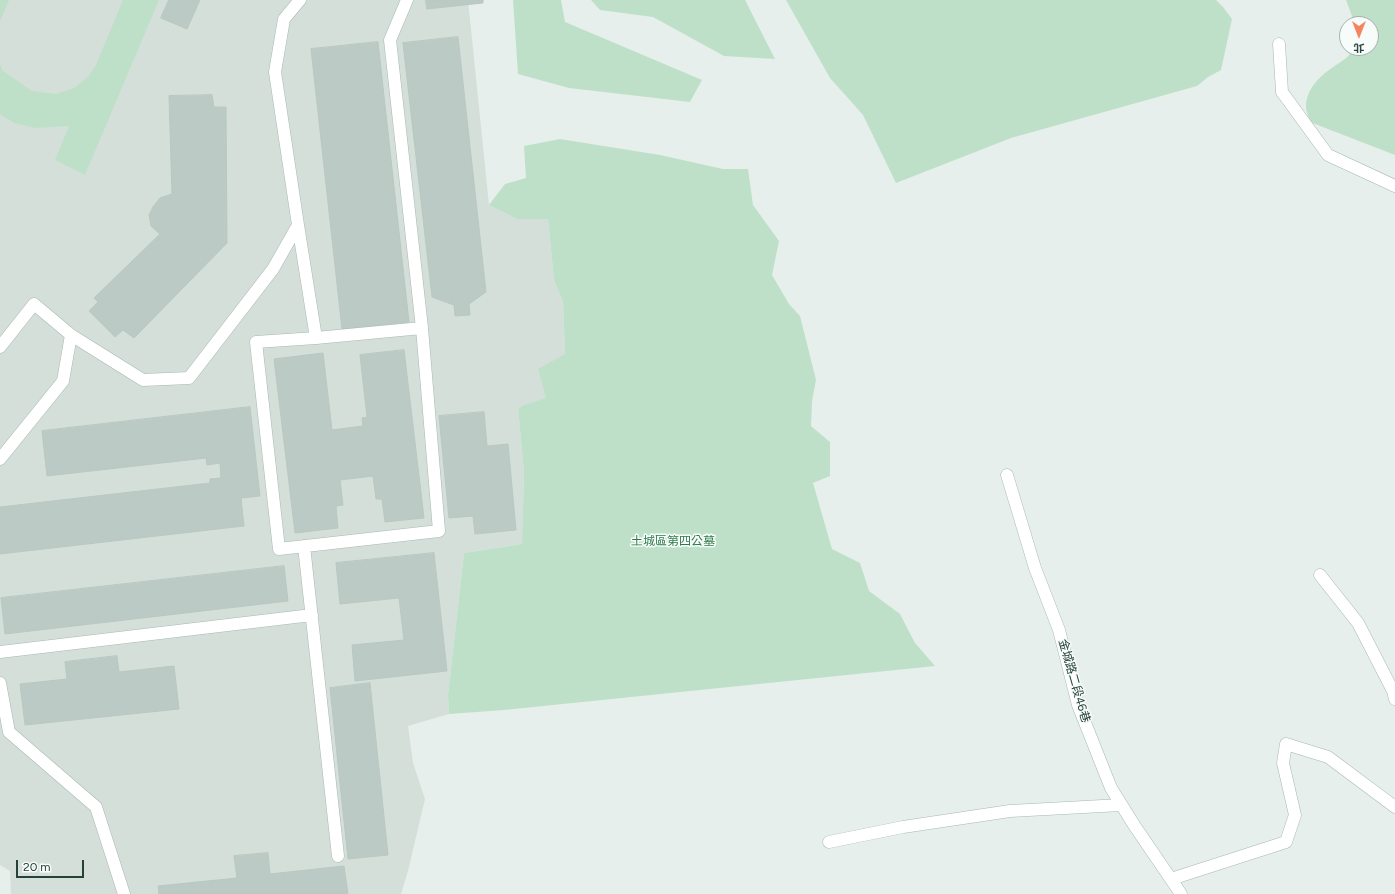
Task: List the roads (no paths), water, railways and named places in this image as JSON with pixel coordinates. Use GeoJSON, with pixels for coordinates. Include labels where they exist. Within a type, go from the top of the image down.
{"type":"FeatureCollection","features":[{"type":"Feature","properties":{"kind":"lane"},"geometry":{"type":"LineString","coordinates":[[300,0],[284,19],[275,72],[316,338]]}},
{"type":"Feature","properties":{"kind":"lane"},"geometry":{"type":"LineString","coordinates":[[406,0],[390,40],[422,328],[439,531],[279,548],[256,342],[422,328]]}},
{"type":"Feature","properties":{"kind":"lane"},"geometry":{"type":"LineString","coordinates":[[1279,44],[1282,92],[1328,154],[1395,186]]}},
{"type":"Feature","properties":{"kind":"lane"},"geometry":{"type":"LineString","coordinates":[[0,347],[34,304],[71,335],[143,380],[189,378],[273,269],[298,225]]}},
{"type":"Feature","properties":{"kind":"lane"},"geometry":{"type":"LineString","coordinates":[[0,459],[63,382],[71,335]]}},
{"type":"Feature","properties":{"kind":"lane","name":"金城路二段46巷"},"geometry":{"type":"LineString","coordinates":[[1007,475],[1036,568],[1059,630],[1078,705],[1111,788],[1181,894]]}},
{"type":"Feature","properties":{"kind":"lane"},"geometry":{"type":"LineString","coordinates":[[304,546],[338,856]]}},
{"type":"Feature","properties":{"kind":"lane"},"geometry":{"type":"LineString","coordinates":[[1320,575],[1358,624],[1393,691],[1395,699]]}},
{"type":"Feature","properties":{"kind":"lane"},"geometry":{"type":"LineString","coordinates":[[0,652],[312,615]]}},
{"type":"Feature","properties":{"kind":"lane"},"geometry":{"type":"LineString","coordinates":[[0,683],[9,732],[96,807],[124,894]]}},
{"type":"Feature","properties":{"kind":"lane"},"geometry":{"type":"LineString","coordinates":[[1171,879],[1286,842],[1295,815],[1283,763],[1286,744],[1328,757],[1395,807]]}},
{"type":"Feature","properties":{"kind":"lane"},"geometry":{"type":"LineString","coordinates":[[829,842],[903,827],[1010,811],[1121,805]]}},
{"type":"Feature","properties":{"kind":"park label","name":"土城區第四公墓"},"geometry":{"type":"Point","coordinates":[673,541]}}]}
